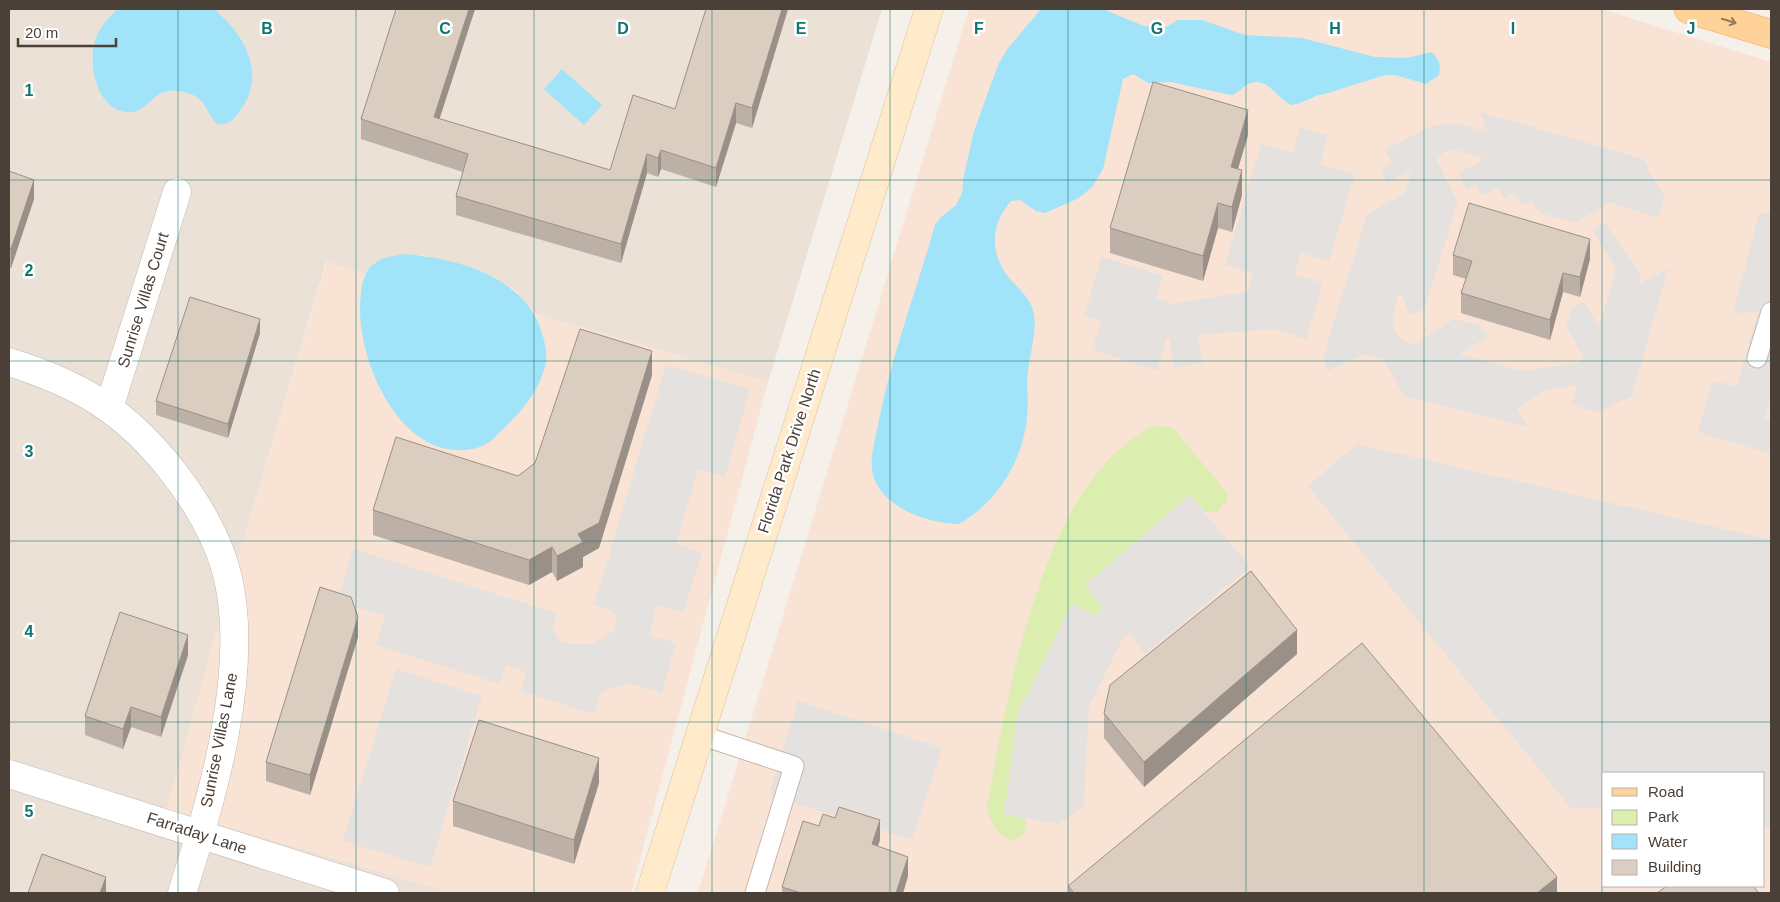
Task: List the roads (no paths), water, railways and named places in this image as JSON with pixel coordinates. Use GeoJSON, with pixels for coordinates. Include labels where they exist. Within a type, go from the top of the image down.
{"type":"FeatureCollection","features":[{"type":"Feature","properties":{"kind":"main road"},"geometry":{"type":"LineString","coordinates":[[1688,9],[1771,34]]}},
{"type":"Feature","properties":{"kind":"street","name":"Florida Park Drive North"},"geometry":{"type":"LineString","coordinates":[[650,893],[929,9]]}},
{"type":"Feature","properties":{"kind":"street","name":"Sunrise Villas Court"},"geometry":{"type":"LineString","coordinates":[[109,408],[177,192]]}},
{"type":"Feature","properties":{"kind":"street","name":"Sunrise Villas Lane"},"geometry":{"type":"LineString","coordinates":[[9,362],[82,390],[109,408],[153,446],[178,478],[199,510],[228,577],[233,609],[233,669],[219,755],[201,833],[182,893]]}},
{"type":"Feature","properties":{"kind":"street","name":"Farraday Lane"},"geometry":{"type":"LineString","coordinates":[[9,774],[201,833],[384,893]]}},
{"type":"Feature","properties":{"kind":"lane"},"geometry":{"type":"LineString","coordinates":[[1757,358],[1771,312]]}},
{"type":"Feature","properties":{"kind":"lane"},"geometry":{"type":"LineString","coordinates":[[700,735],[794,766],[754,893]]}},
{"type":"Feature","properties":{"kind":"water"},"geometry":{"type":"Polygon","coordinates":[[[118,9],[214,9],[225,19],[243,43],[249,56],[252,70],[252,84],[248,98],[235,117],[228,123],[218,124],[198,98],[179,91],[161,93],[143,108],[136,111],[128,112],[117,109],[108,103],[97,84],[94,73],[93,50],[99,31],[118,9]]]}},
{"type":"Feature","properties":{"kind":"water"},"geometry":{"type":"Polygon","coordinates":[[[1041,9],[1103,9],[1144,26],[1164,28],[1178,20],[1202,20],[1245,35],[1302,38],[1375,57],[1407,58],[1431,52],[1439,62],[1439,75],[1426,84],[1395,75],[1385,75],[1292,105],[1282,99],[1268,86],[1257,82],[1248,84],[1237,93],[1231,95],[1171,82],[1148,83],[1133,74],[1123,79],[1103,169],[1092,187],[1079,198],[1045,213],[1036,211],[1020,200],[1011,201],[1000,218],[995,236],[997,255],[1006,274],[1030,302],[1035,322],[1028,371],[1028,411],[1024,434],[1020,450],[1013,465],[996,493],[985,505],[959,524],[934,521],[898,506],[880,489],[874,478],[872,458],[883,400],[935,225],[940,218],[956,205],[962,193],[974,131],[998,65],[1008,48],[1041,9]]]}},
{"type":"Feature","properties":{"kind":"water"},"geometry":{"type":"Polygon","coordinates":[[[562,69],[602,105],[584,125],[544,89],[562,69]]]}},
{"type":"Feature","properties":{"kind":"water"},"geometry":{"type":"Polygon","coordinates":[[[404,254],[445,260],[486,274],[505,284],[521,297],[534,313],[546,348],[546,362],[543,374],[526,405],[493,439],[481,446],[458,450],[435,445],[414,433],[396,414],[382,392],[371,367],[363,341],[360,315],[363,280],[366,272],[378,261],[404,254]]]}}]}
